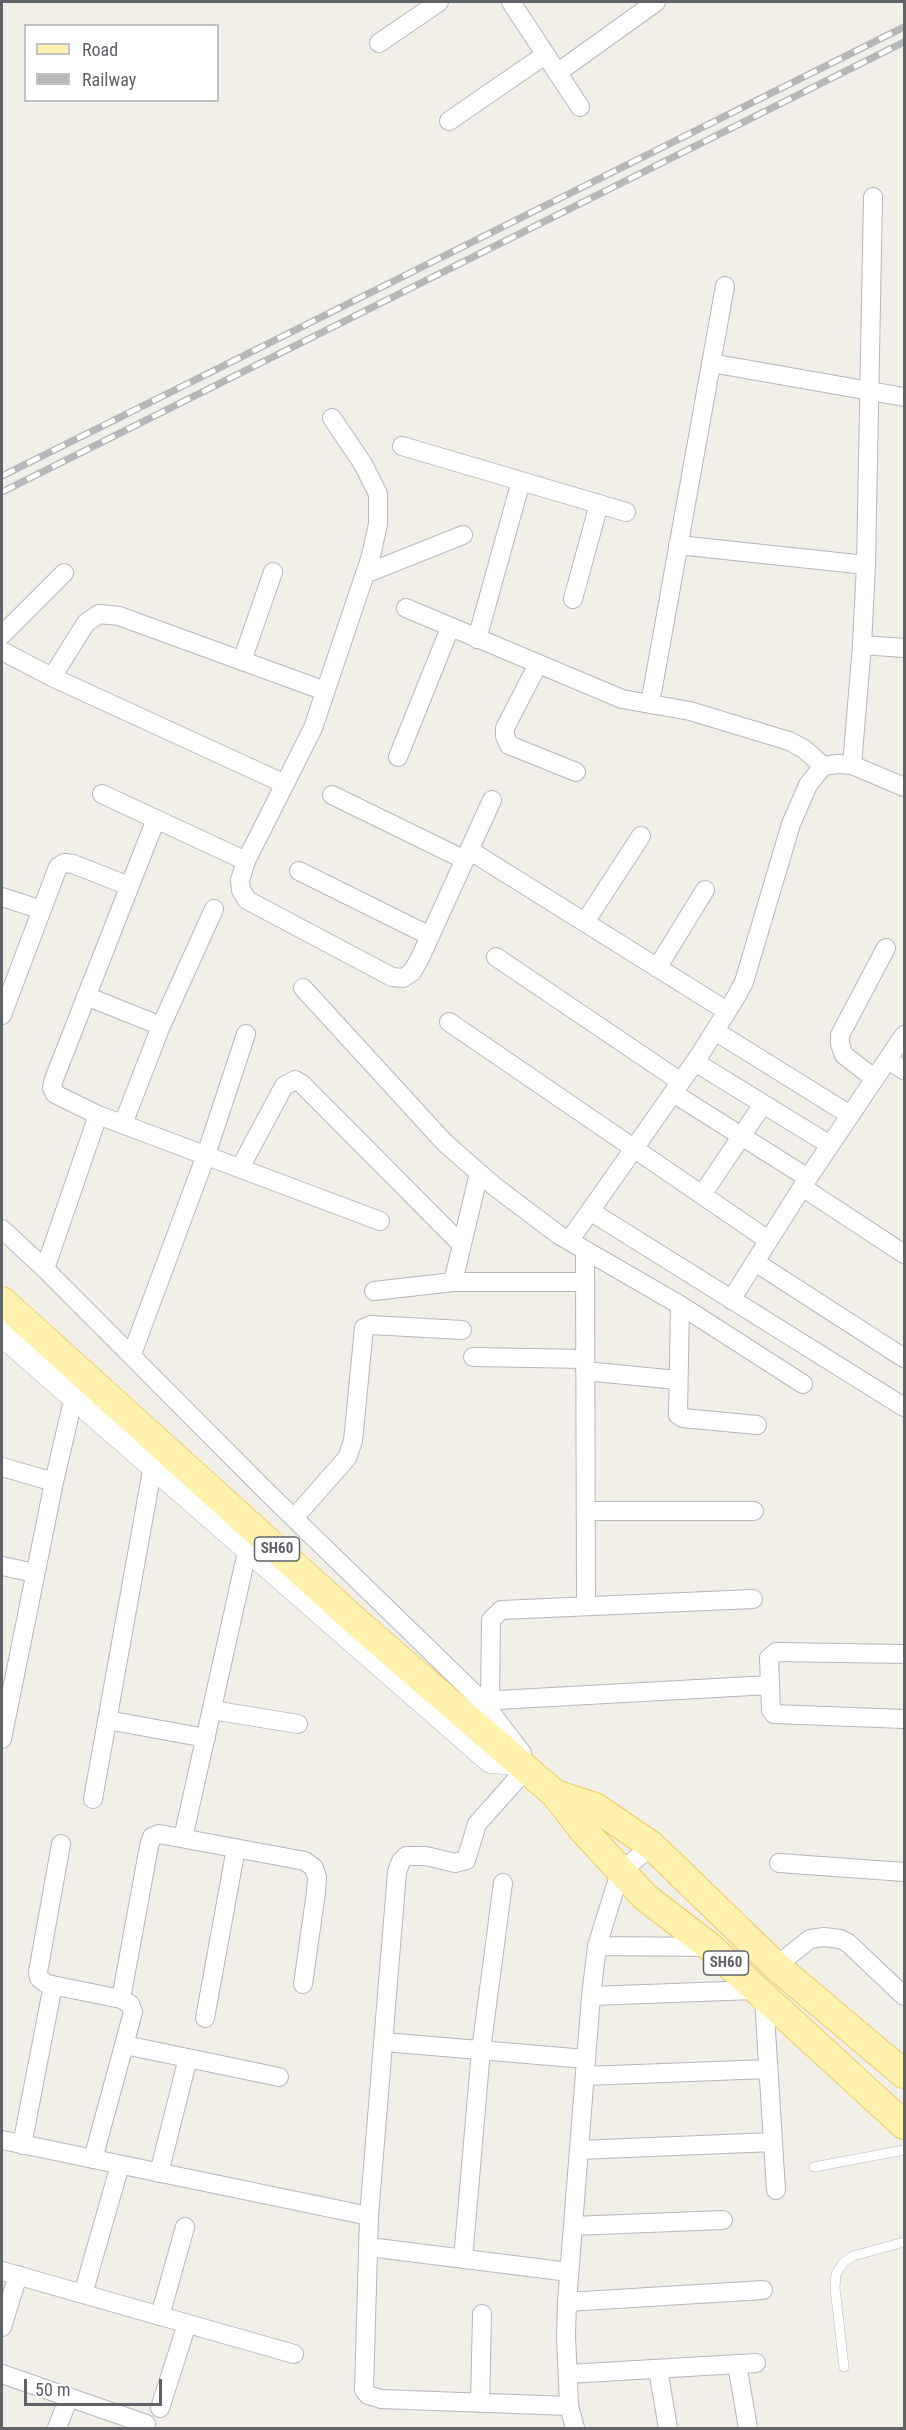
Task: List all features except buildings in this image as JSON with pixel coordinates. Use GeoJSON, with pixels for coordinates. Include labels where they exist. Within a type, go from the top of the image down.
{"type":"FeatureCollection","features":[{"type":"Feature","properties":{"kind":"main road","name":"SH60"},"geometry":{"type":"LineString","coordinates":[[2,1300],[449,1702],[555,1794],[584,1832],[645,1897],[710,1947],[759,1995],[904,2125]]}},
{"type":"Feature","properties":{"kind":"main road","name":"SH60"},"geometry":{"type":"LineString","coordinates":[[555,1794],[595,1808],[652,1846],[776,1966],[904,2074]]}},
{"type":"Feature","properties":{"kind":"street"},"geometry":{"type":"LineString","coordinates":[[380,43],[438,2]]}},
{"type":"Feature","properties":{"kind":"street"},"geometry":{"type":"LineString","coordinates":[[511,2],[580,107]]}},
{"type":"Feature","properties":{"kind":"street"},"geometry":{"type":"LineString","coordinates":[[557,73],[656,2]]}},
{"type":"Feature","properties":{"kind":"street"},"geometry":{"type":"LineString","coordinates":[[449,121],[545,55]]}},
{"type":"Feature","properties":{"kind":"street"},"geometry":{"type":"LineString","coordinates":[[852,765],[866,565],[873,197]]}},
{"type":"Feature","properties":{"kind":"street"},"geometry":{"type":"LineString","coordinates":[[650,704],[725,286]]}},
{"type":"Feature","properties":{"kind":"street"},"geometry":{"type":"LineString","coordinates":[[711,363],[904,398]]}},
{"type":"Feature","properties":{"kind":"street"},"geometry":{"type":"LineString","coordinates":[[332,418],[363,464],[378,494],[378,524],[364,574],[313,728],[246,861],[240,880],[241,890],[247,900],[392,977],[403,978],[412,972],[492,800]]}},
{"type":"Feature","properties":{"kind":"street"},"geometry":{"type":"LineString","coordinates":[[402,446],[626,512]]}},
{"type":"Feature","properties":{"kind":"street"},"geometry":{"type":"LineString","coordinates":[[477,639],[521,481]]}},
{"type":"Feature","properties":{"kind":"street"},"geometry":{"type":"LineString","coordinates":[[573,599],[599,504]]}},
{"type":"Feature","properties":{"kind":"street"},"geometry":{"type":"LineString","coordinates":[[364,574],[464,535]]}},
{"type":"Feature","properties":{"kind":"street"},"geometry":{"type":"LineString","coordinates":[[678,545],[866,565]]}},
{"type":"Feature","properties":{"kind":"street"},"geometry":{"type":"LineString","coordinates":[[242,661],[273,572]]}},
{"type":"Feature","properties":{"kind":"street"},"geometry":{"type":"LineString","coordinates":[[2,636],[64,573]]}},
{"type":"Feature","properties":{"kind":"street"},"geometry":{"type":"LineString","coordinates":[[406,608],[622,699],[690,711],[789,741],[804,749],[823,766]]}},
{"type":"Feature","properties":{"kind":"street"},"geometry":{"type":"LineString","coordinates":[[52,677],[86,623],[99,614],[119,616],[325,691]]}},
{"type":"Feature","properties":{"kind":"street"},"geometry":{"type":"LineString","coordinates":[[398,758],[450,628]]}},
{"type":"Feature","properties":{"kind":"street"},"geometry":{"type":"LineString","coordinates":[[862,645],[904,648]]}},
{"type":"Feature","properties":{"kind":"street"},"geometry":{"type":"LineString","coordinates":[[2,651],[52,677],[285,784]]}},
{"type":"Feature","properties":{"kind":"street"},"geometry":{"type":"LineString","coordinates":[[537,664],[505,728],[505,736],[509,745],[576,772]]}},
{"type":"Feature","properties":{"kind":"street"},"geometry":{"type":"LineString","coordinates":[[586,1606],[585,1282],[577,1245],[590,1211],[695,1062],[744,982],[791,824],[808,785],[823,766],[838,764],[852,765],[904,787]]}},
{"type":"Feature","properties":{"kind":"street"},"geometry":{"type":"LineString","coordinates":[[102,794],[246,861]]}},
{"type":"Feature","properties":{"kind":"street"},"geometry":{"type":"LineString","coordinates":[[332,795],[467,855],[585,922],[727,1011]]}},
{"type":"Feature","properties":{"kind":"street"},"geometry":{"type":"LineString","coordinates":[[156,819],[52,1088],[56,1095],[64,1100],[98,1115],[380,1221]]}},
{"type":"Feature","properties":{"kind":"street"},"geometry":{"type":"LineString","coordinates":[[585,922],[641,836]]}},
{"type":"Feature","properties":{"kind":"street"},"geometry":{"type":"LineString","coordinates":[[2,1015],[58,867],[64,863],[73,864],[129,886]]}},
{"type":"Feature","properties":{"kind":"street"},"geometry":{"type":"LineString","coordinates":[[298,871],[430,936]]}},
{"type":"Feature","properties":{"kind":"street"},"geometry":{"type":"LineString","coordinates":[[657,968],[705,891]]}},
{"type":"Feature","properties":{"kind":"street"},"geometry":{"type":"LineString","coordinates":[[2,897],[42,910]]}},
{"type":"Feature","properties":{"kind":"street"},"geometry":{"type":"LineString","coordinates":[[123,1124],[161,1026],[214,909]]}},
{"type":"Feature","properties":{"kind":"street"},"geometry":{"type":"LineString","coordinates":[[875,1079],[844,1055],[840,1035],[886,948]]}},
{"type":"Feature","properties":{"kind":"street"},"geometry":{"type":"LineString","coordinates":[[496,957],[904,1254]]}},
{"type":"Feature","properties":{"kind":"street"},"geometry":{"type":"LineString","coordinates":[[303,988],[445,1143],[479,1173],[577,1245],[680,1305],[803,1384]]}},
{"type":"Feature","properties":{"kind":"street"},"geometry":{"type":"LineString","coordinates":[[86,996],[161,1026]]}},
{"type":"Feature","properties":{"kind":"street"},"geometry":{"type":"LineString","coordinates":[[449,1022],[768,1240]]}},
{"type":"Feature","properties":{"kind":"street"},"geometry":{"type":"LineString","coordinates":[[715,1031],[850,1115]]}},
{"type":"Feature","properties":{"kind":"street"},"geometry":{"type":"LineString","coordinates":[[132,1354],[206,1155],[246,1034]]}},
{"type":"Feature","properties":{"kind":"street"},"geometry":{"type":"LineString","coordinates":[[731,1300],[805,1182],[904,1035]]}},
{"type":"Feature","properties":{"kind":"street"},"geometry":{"type":"LineString","coordinates":[[888,1060],[904,1070]]}},
{"type":"Feature","properties":{"kind":"street"},"geometry":{"type":"LineString","coordinates":[[695,1062],[830,1145]]}},
{"type":"Feature","properties":{"kind":"street"},"geometry":{"type":"LineString","coordinates":[[240,1168],[284,1086],[295,1080],[302,1084],[462,1245]]}},
{"type":"Feature","properties":{"kind":"street"},"geometry":{"type":"LineString","coordinates":[[702,1195],[763,1104]]}},
{"type":"Feature","properties":{"kind":"street"},"geometry":{"type":"LineString","coordinates":[[45,1269],[98,1115]]}},
{"type":"Feature","properties":{"kind":"street"},"geometry":{"type":"LineString","coordinates":[[453,1282],[479,1173]]}},
{"type":"Feature","properties":{"kind":"street"},"geometry":{"type":"LineString","coordinates":[[590,1211],[904,1407]]}},
{"type":"Feature","properties":{"kind":"street"},"geometry":{"type":"LineString","coordinates":[[2,1229],[132,1354],[294,1518],[486,1700],[555,1794]]}},
{"type":"Feature","properties":{"kind":"street"},"geometry":{"type":"LineString","coordinates":[[755,1262],[904,1358]]}},
{"type":"Feature","properties":{"kind":"street"},"geometry":{"type":"LineString","coordinates":[[374,1291],[453,1282],[585,1282]]}},
{"type":"Feature","properties":{"kind":"street"},"geometry":{"type":"LineString","coordinates":[[680,1305],[676,1408],[678,1415],[683,1418],[757,1425]]}},
{"type":"Feature","properties":{"kind":"street"},"geometry":{"type":"LineString","coordinates":[[294,1518],[342,1464],[353,1441],[364,1328],[371,1325],[462,1330]]}},
{"type":"Feature","properties":{"kind":"street"},"geometry":{"type":"LineString","coordinates":[[2,1333],[492,1760],[521,1766],[477,1824],[466,1860],[455,1863],[426,1856],[406,1856],[400,1861],[397,1872],[369,2216],[364,2390],[373,2398],[569,2406]]}},
{"type":"Feature","properties":{"kind":"street"},"geometry":{"type":"LineString","coordinates":[[473,1357],[585,1365],[677,1380]]}},
{"type":"Feature","properties":{"kind":"street"},"geometry":{"type":"LineString","coordinates":[[2,1739],[9,1662],[35,1573],[74,1396]]}},
{"type":"Feature","properties":{"kind":"street"},"geometry":{"type":"LineString","coordinates":[[93,1799],[153,1465]]}},
{"type":"Feature","properties":{"kind":"street"},"geometry":{"type":"LineString","coordinates":[[2,1467],[54,1482]]}},
{"type":"Feature","properties":{"kind":"street"},"geometry":{"type":"LineString","coordinates":[[586,1511],[754,1511]]}},
{"type":"Feature","properties":{"kind":"street"},"geometry":{"type":"LineString","coordinates":[[183,1838],[248,1547]]}},
{"type":"Feature","properties":{"kind":"street"},"geometry":{"type":"LineString","coordinates":[[2,1566],[35,1573]]}},
{"type":"Feature","properties":{"kind":"street"},"geometry":{"type":"LineString","coordinates":[[486,1700],[491,1620],[501,1610],[753,1599]]}},
{"type":"Feature","properties":{"kind":"street"},"geometry":{"type":"LineString","coordinates":[[904,1654],[776,1652],[769,1659],[771,1710],[774,1714],[904,1719]]}},
{"type":"Feature","properties":{"kind":"street"},"geometry":{"type":"LineString","coordinates":[[449,1702],[770,1685]]}},
{"type":"Feature","properties":{"kind":"street"},"geometry":{"type":"LineString","coordinates":[[212,1710],[298,1724]]}},
{"type":"Feature","properties":{"kind":"street"},"geometry":{"type":"LineString","coordinates":[[107,1720],[206,1738]]}},
{"type":"Feature","properties":{"kind":"street"},"geometry":{"type":"LineString","coordinates":[[122,1999],[152,1837],[159,1834],[305,1861],[314,1868],[317,1877],[316,1892],[303,1984]]}},
{"type":"Feature","properties":{"kind":"street"},"geometry":{"type":"LineString","coordinates":[[61,1844],[38,1972],[42,1981],[53,1985],[122,1999],[130,2004],[133,2012],[93,2159]]}},
{"type":"Feature","properties":{"kind":"street"},"geometry":{"type":"LineString","coordinates":[[575,2428],[569,2406],[567,2302],[591,1995],[597,1946],[620,1872],[652,1846]]}},
{"type":"Feature","properties":{"kind":"street"},"geometry":{"type":"LineString","coordinates":[[206,2018],[236,1848]]}},
{"type":"Feature","properties":{"kind":"street"},"geometry":{"type":"LineString","coordinates":[[779,1863],[904,1872]]}},
{"type":"Feature","properties":{"kind":"street"},"geometry":{"type":"LineString","coordinates":[[464,2259],[481,2050],[503,1883]]}},
{"type":"Feature","properties":{"kind":"street"},"geometry":{"type":"LineString","coordinates":[[776,1966],[810,1939],[824,1937],[840,1939],[848,1943],[904,1996]]}},
{"type":"Feature","properties":{"kind":"street"},"geometry":{"type":"LineString","coordinates":[[597,1946],[710,1947]]}},
{"type":"Feature","properties":{"kind":"street"},"geometry":{"type":"LineString","coordinates":[[21,2145],[53,1985]]}},
{"type":"Feature","properties":{"kind":"street"},"geometry":{"type":"LineString","coordinates":[[591,1995],[759,1995],[768,2069],[776,2190]]}},
{"type":"Feature","properties":{"kind":"street"},"geometry":{"type":"LineString","coordinates":[[384,2042],[481,2050],[585,2068],[768,2069]]}},
{"type":"Feature","properties":{"kind":"street"},"geometry":{"type":"LineString","coordinates":[[125,2045],[279,2076]]}},
{"type":"Feature","properties":{"kind":"street"},"geometry":{"type":"LineString","coordinates":[[159,2173],[188,2058]]}},
{"type":"Feature","properties":{"kind":"street"},"geometry":{"type":"LineString","coordinates":[[2,2140],[369,2216]]}},
{"type":"Feature","properties":{"kind":"street"},"geometry":{"type":"LineString","coordinates":[[579,2150],[773,2142]]}},
{"type":"Feature","properties":{"kind":"street"},"geometry":{"type":"LineString","coordinates":[[83,2294],[120,2165]]}},
{"type":"Feature","properties":{"kind":"street"},"geometry":{"type":"LineString","coordinates":[[573,2226],[723,2220]]}},
{"type":"Feature","properties":{"kind":"street"},"geometry":{"type":"LineString","coordinates":[[160,2316],[185,2228]]}},
{"type":"Feature","properties":{"kind":"street"},"geometry":{"type":"LineString","coordinates":[[369,2247],[569,2272]]}},
{"type":"Feature","properties":{"kind":"street"},"geometry":{"type":"LineString","coordinates":[[2,2327],[10,2273],[294,2354]]}},
{"type":"Feature","properties":{"kind":"street"},"geometry":{"type":"LineString","coordinates":[[567,2302],[763,2290]]}},
{"type":"Feature","properties":{"kind":"street"},"geometry":{"type":"LineString","coordinates":[[480,2403],[482,2314]]}},
{"type":"Feature","properties":{"kind":"street"},"geometry":{"type":"LineString","coordinates":[[160,2408],[187,2324]]}},
{"type":"Feature","properties":{"kind":"street"},"geometry":{"type":"LineString","coordinates":[[568,2374],[747,2363],[748,2428]]}},
{"type":"Feature","properties":{"kind":"street"},"geometry":{"type":"LineString","coordinates":[[657,2369],[668,2428]]}},
{"type":"Feature","properties":{"kind":"street"},"geometry":{"type":"LineString","coordinates":[[3,2379],[69,2397],[146,2424],[142,2428]]}},
{"type":"Feature","properties":{"kind":"street"},"geometry":{"type":"LineString","coordinates":[[57,2428],[69,2397]]}},
{"type":"Feature","properties":{"kind":"lane"},"geometry":{"type":"LineString","coordinates":[[814,2167],[904,2150]]}},
{"type":"Feature","properties":{"kind":"lane"},"geometry":{"type":"LineString","coordinates":[[844,2367],[835,2288],[836,2274],[843,2263],[853,2256],[904,2242]]}},
{"type":"Feature","properties":{"kind":"railway"},"geometry":{"type":"LineString","coordinates":[[2,476],[904,27]]}},
{"type":"Feature","properties":{"kind":"railway"},"geometry":{"type":"LineString","coordinates":[[2,492],[904,42]]}}]}
